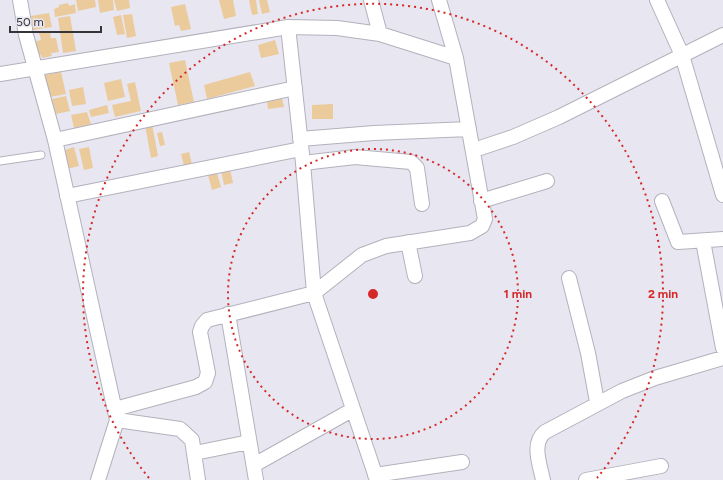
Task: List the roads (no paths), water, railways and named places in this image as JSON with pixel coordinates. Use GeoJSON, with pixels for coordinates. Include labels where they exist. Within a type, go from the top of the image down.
{"type":"FeatureCollection","features":[{"type":"Feature","properties":{"kind":"street"},"geometry":{"type":"LineString","coordinates":[[20,0],[26,35],[55,140],[116,414],[98,480]]}},
{"type":"Feature","properties":{"kind":"street"},"geometry":{"type":"LineString","coordinates":[[371,0],[380,34]]}},
{"type":"Feature","properties":{"kind":"street"},"geometry":{"type":"LineString","coordinates":[[116,414],[202,385],[206,381],[208,373],[201,336],[202,326],[206,320],[314,293],[362,255],[386,246],[470,233],[482,226],[485,219],[474,150],[456,58],[439,0]]}},
{"type":"Feature","properties":{"kind":"street"},"geometry":{"type":"LineString","coordinates":[[657,0],[682,56],[723,196]]}},
{"type":"Feature","properties":{"kind":"street"},"geometry":{"type":"LineString","coordinates":[[288,27],[314,293],[352,410],[376,477],[417,474],[462,462]]}},
{"type":"Feature","properties":{"kind":"street"},"geometry":{"type":"LineString","coordinates":[[0,74],[288,27],[337,28],[380,34],[456,58]]}},
{"type":"Feature","properties":{"kind":"street"},"geometry":{"type":"LineString","coordinates":[[474,150],[513,137],[559,117],[723,35]]}},
{"type":"Feature","properties":{"kind":"street"},"geometry":{"type":"LineString","coordinates":[[55,140],[295,88]]}},
{"type":"Feature","properties":{"kind":"street"},"geometry":{"type":"LineString","coordinates":[[67,196],[301,150],[374,133],[469,129]]}},
{"type":"Feature","properties":{"kind":"street"},"geometry":{"type":"LineString","coordinates":[[301,150],[412,162],[417,168],[422,204]]}},
{"type":"Feature","properties":{"kind":"street"},"geometry":{"type":"LineString","coordinates":[[481,201],[547,181]]}},
{"type":"Feature","properties":{"kind":"street"},"geometry":{"type":"LineString","coordinates":[[662,201],[678,242],[703,242],[723,238]]}},
{"type":"Feature","properties":{"kind":"street"},"geometry":{"type":"LineString","coordinates":[[408,242],[415,276]]}},
{"type":"Feature","properties":{"kind":"street"},"geometry":{"type":"LineString","coordinates":[[703,242],[723,348]]}},
{"type":"Feature","properties":{"kind":"street"},"geometry":{"type":"LineString","coordinates":[[569,278],[588,353],[597,402]]}},
{"type":"Feature","properties":{"kind":"street"},"geometry":{"type":"LineString","coordinates":[[228,314],[256,480]]}},
{"type":"Feature","properties":{"kind":"street"},"geometry":{"type":"LineString","coordinates":[[543,480],[537,450],[537,441],[540,435],[597,402],[655,378],[723,358]]}},
{"type":"Feature","properties":{"kind":"street"},"geometry":{"type":"LineString","coordinates":[[254,465],[352,410]]}},
{"type":"Feature","properties":{"kind":"street"},"geometry":{"type":"LineString","coordinates":[[116,414],[180,430],[192,440],[198,480]]}},
{"type":"Feature","properties":{"kind":"street"},"geometry":{"type":"LineString","coordinates":[[195,453],[249,442]]}},
{"type":"Feature","properties":{"kind":"street"},"geometry":{"type":"LineString","coordinates":[[586,480],[661,466]]}},
{"type":"Feature","properties":{"kind":"lane"},"geometry":{"type":"LineString","coordinates":[[0,161],[42,155]]}}]}
